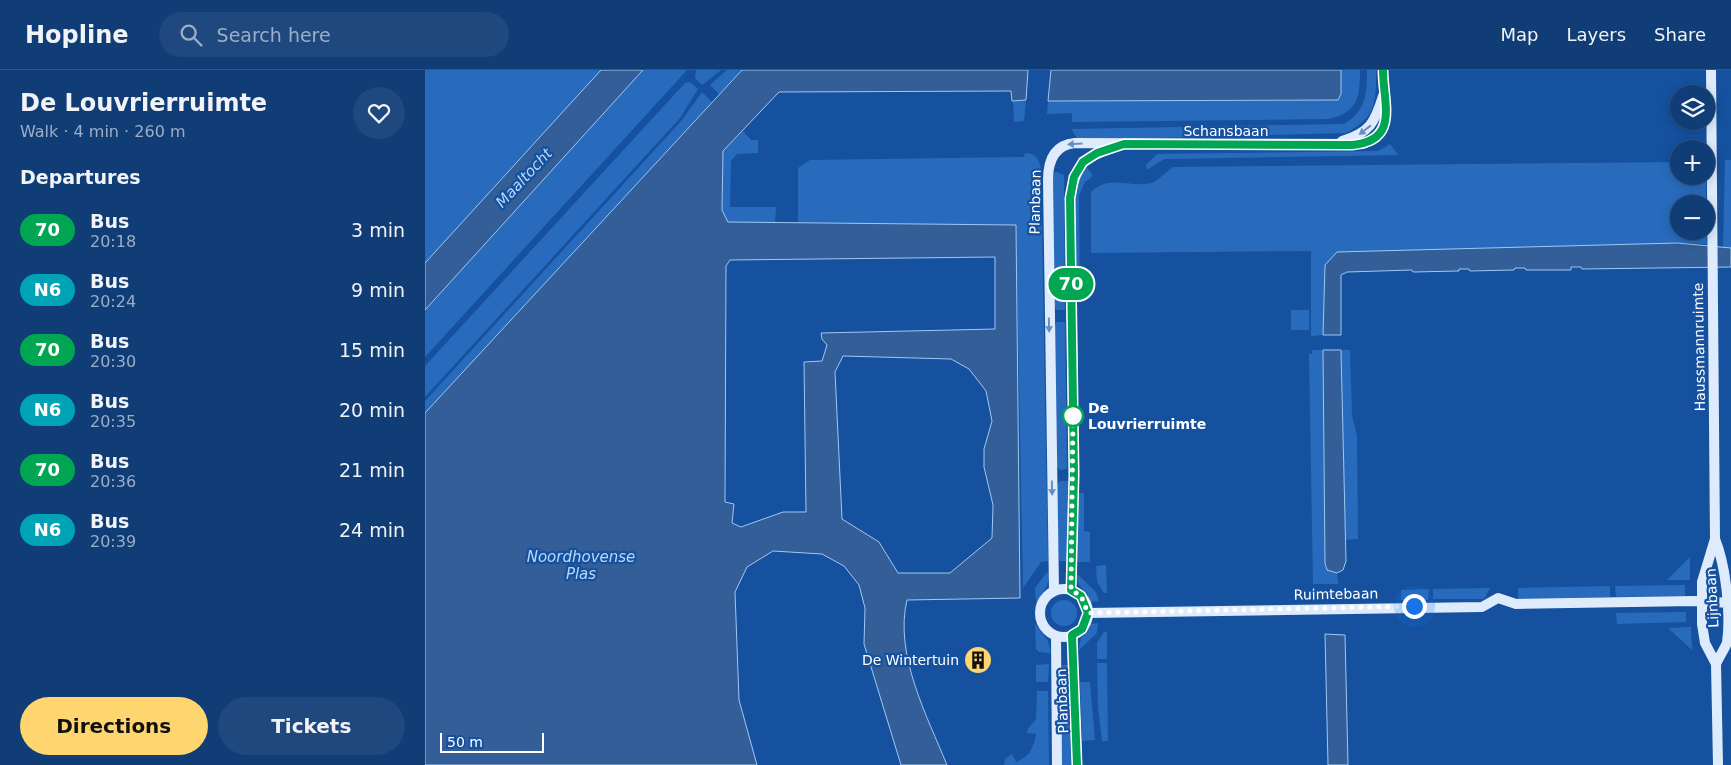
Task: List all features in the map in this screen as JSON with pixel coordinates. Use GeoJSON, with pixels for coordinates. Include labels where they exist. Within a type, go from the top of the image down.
{"type":"FeatureCollection","features":[{"type":"Feature","properties":{"kind":"street","name":"Schansbaan"},"geometry":{"type":"LineString","coordinates":[[1124,144],[1329,144],[1354,137],[1368,128],[1376,119],[1383,96],[1383,70]]}},
{"type":"Feature","properties":{"kind":"street","name":"Haussmannruimte"},"geometry":{"type":"LineString","coordinates":[[1711,70],[1715,539]]}},
{"type":"Feature","properties":{"kind":"street","name":"Planbaan"},"geometry":{"type":"LineString","coordinates":[[1054,590],[1048,168],[1055,152],[1068,144],[1124,144]]}},
{"type":"Feature","properties":{"kind":"street"},"geometry":{"type":"LineString","coordinates":[[1071,590],[1074,465],[1070,198],[1074,177],[1083,162],[1097,153],[1124,144]]}},
{"type":"Feature","properties":{"kind":"street","name":"Lijnbaan"},"geometry":{"type":"LineString","coordinates":[[1715,539],[1702,582],[1702,602],[1705,644],[1716,664],[1718,765]]}},
{"type":"Feature","properties":{"kind":"street","name":"Lijnbaan"},"geometry":{"type":"LineString","coordinates":[[1715,539],[1724,560],[1730,603],[1730,624],[1727,642],[1716,664]]}},
{"type":"Feature","properties":{"kind":"street"},"geometry":{"type":"LineString","coordinates":[[1054,590],[1071,590],[1081,596],[1088,613],[1082,629],[1072,635],[1056,636],[1043,624],[1039,613],[1043,600],[1054,590]]}},
{"type":"Feature","properties":{"kind":"street","name":"Ruimtebaan"},"geometry":{"type":"LineString","coordinates":[[1088,613],[1482,607],[1498,598],[1516,604],[1730,603]]}},
{"type":"Feature","properties":{"kind":"street","name":"Planbaan"},"geometry":{"type":"LineString","coordinates":[[1072,635],[1077,765]]}},
{"type":"Feature","properties":{"kind":"street","name":"Planbaan"},"geometry":{"type":"LineString","coordinates":[[1056,636],[1057,765]]}},
{"type":"Feature","properties":{"kind":"shaded area"},"geometry":{"type":"Polygon","coordinates":[[[425,70],[601,70],[425,263],[425,70]]]}},
{"type":"Feature","properties":{"kind":"shaded area"},"geometry":{"type":"Polygon","coordinates":[[[643,70],[687,70],[425,357],[425,310],[643,70]]]}},
{"type":"Feature","properties":{"kind":"shaded area"},"geometry":{"type":"Polygon","coordinates":[[[696,70],[721,70],[702,85],[695,78],[696,70]]]}},
{"type":"Feature","properties":{"kind":"shaded area"},"geometry":{"type":"Polygon","coordinates":[[[727,70],[742,70],[719,94],[710,85],[727,70]]]}},
{"type":"Feature","properties":{"kind":"shaded area"},"geometry":{"type":"Polygon","coordinates":[[[1341,70],[1360,70],[1358,96],[1346,113],[1328,119],[1072,122],[1072,113],[1047,114],[1048,101],[1338,100],[1341,94],[1341,70]]]}},
{"type":"Feature","properties":{"kind":"shaded area"},"geometry":{"type":"Polygon","coordinates":[[[1367,70],[1376,70],[1376,91],[1373,107],[1364,121],[1346,133],[1078,140],[1071,129],[1344,124],[1357,113],[1364,101],[1367,87],[1367,70]]]}},
{"type":"Feature","properties":{"kind":"shaded area"},"geometry":{"type":"Polygon","coordinates":[[[690,82],[698,89],[680,118],[425,397],[425,366],[685,83],[690,82]]]}},
{"type":"Feature","properties":{"kind":"shaded area"},"geometry":{"type":"Polygon","coordinates":[[[702,92],[712,102],[425,413],[425,401],[682,120],[702,92]]]}},
{"type":"Feature","properties":{"kind":"shaded area"},"geometry":{"type":"Polygon","coordinates":[[[1026,100],[1024,121],[1014,122],[1013,101],[1026,100]]]}},
{"type":"Feature","properties":{"kind":"shaded area"},"geometry":{"type":"Polygon","coordinates":[[[743,131],[751,140],[758,140],[758,153],[737,154],[731,161],[730,207],[776,207],[775,222],[728,222],[722,210],[723,151],[743,131]]]}},
{"type":"Feature","properties":{"kind":"shaded area"},"geometry":{"type":"Polygon","coordinates":[[[1390,144],[1398,155],[1164,159],[1147,170],[1146,165],[1157,154],[1378,151],[1390,144]]]}},
{"type":"Feature","properties":{"kind":"shaded area"},"geometry":{"type":"Polygon","coordinates":[[[1025,153],[1036,157],[1041,168],[1048,561],[1041,562],[1023,588],[1016,225],[798,223],[798,168],[810,160],[1024,157],[1025,153]]]}},
{"type":"Feature","properties":{"kind":"shaded area"},"geometry":{"type":"Polygon","coordinates":[[[1725,160],[1731,160],[1731,248],[1723,249],[1725,160]]]}},
{"type":"Feature","properties":{"kind":"shaded area"},"geometry":{"type":"Polygon","coordinates":[[[1670,162],[1670,185],[1706,185],[1706,195],[1670,195],[1670,240],[1707,240],[1707,244],[1677,243],[1325,265],[1323,335],[1311,336],[1311,251],[1091,253],[1091,192],[1105,184],[1151,183],[1173,167],[1670,162]]]}},
{"type":"Feature","properties":{"kind":"shaded area"},"geometry":{"type":"Polygon","coordinates":[[[1086,166],[1093,176],[1085,182],[1079,195],[1080,298],[1074,298],[1073,189],[1086,166]]]}},
{"type":"Feature","properties":{"kind":"shaded area"},"geometry":{"type":"Polygon","coordinates":[[[1057,172],[1064,175],[1065,310],[1057,310],[1054,306],[1051,179],[1053,173],[1057,172]]]}},
{"type":"Feature","properties":{"kind":"shaded area"},"geometry":{"type":"Polygon","coordinates":[[[1291,310],[1309,310],[1309,330],[1291,330],[1291,310]]]}},
{"type":"Feature","properties":{"kind":"shaded area"},"geometry":{"type":"Polygon","coordinates":[[[1057,322],[1065,322],[1067,469],[1060,470],[1055,465],[1054,327],[1057,322]]]}},
{"type":"Feature","properties":{"kind":"shaded area"},"geometry":{"type":"Polygon","coordinates":[[[1312,350],[1323,350],[1325,563],[1327,570],[1337,573],[1338,584],[1313,584],[1309,354],[1312,354],[1312,350]]]}},
{"type":"Feature","properties":{"kind":"shaded area"},"geometry":{"type":"Polygon","coordinates":[[[1341,350],[1350,350],[1352,416],[1357,435],[1358,539],[1345,540],[1341,350]]]}},
{"type":"Feature","properties":{"kind":"shaded area"},"geometry":{"type":"Polygon","coordinates":[[[1060,481],[1069,481],[1067,561],[1059,561],[1056,485],[1060,481]]]}},
{"type":"Feature","properties":{"kind":"shaded area"},"geometry":{"type":"Polygon","coordinates":[[[1078,493],[1084,493],[1084,531],[1090,532],[1090,562],[1077,562],[1078,493]]]}},
{"type":"Feature","properties":{"kind":"shaded area"},"geometry":{"type":"Polygon","coordinates":[[[1690,557],[1690,580],[1667,580],[1690,557]]]}},
{"type":"Feature","properties":{"kind":"shaded area"},"geometry":{"type":"Polygon","coordinates":[[[1106,565],[1107,593],[1104,593],[1097,582],[1096,566],[1106,565]]]}},
{"type":"Feature","properties":{"kind":"shaded area"},"geometry":{"type":"Polygon","coordinates":[[[1046,573],[1050,573],[1047,586],[1036,603],[1035,588],[1046,573]]]}},
{"type":"Feature","properties":{"kind":"shaded area"},"geometry":{"type":"Polygon","coordinates":[[[1076,573],[1096,592],[1099,601],[1091,602],[1078,583],[1076,573]]]}},
{"type":"Feature","properties":{"kind":"shaded area"},"geometry":{"type":"Polygon","coordinates":[[[1685,585],[1685,596],[1616,597],[1615,586],[1685,585]]]}},
{"type":"Feature","properties":{"kind":"shaded area"},"geometry":{"type":"Polygon","coordinates":[[[1610,586],[1610,597],[1518,599],[1518,588],[1610,586]]]}},
{"type":"Feature","properties":{"kind":"shaded area"},"geometry":{"type":"Polygon","coordinates":[[[1490,588],[1484,599],[1433,599],[1433,589],[1490,588]]]}},
{"type":"Feature","properties":{"kind":"shaded area"},"geometry":{"type":"Polygon","coordinates":[[[1429,589],[1428,600],[1401,600],[1401,590],[1429,589]]]}},
{"type":"Feature","properties":{"kind":"shaded area"},"geometry":{"type":"Polygon","coordinates":[[[1064,600],[1073,604],[1077,613],[1073,622],[1064,626],[1055,622],[1051,613],[1055,604],[1064,600]]]}},
{"type":"Feature","properties":{"kind":"shaded area"},"geometry":{"type":"Polygon","coordinates":[[[1686,612],[1686,622],[1617,624],[1616,613],[1686,612]]]}},
{"type":"Feature","properties":{"kind":"shaded area"},"geometry":{"type":"Polygon","coordinates":[[[1098,623],[1097,633],[1078,651],[1081,638],[1091,624],[1098,623]]]}},
{"type":"Feature","properties":{"kind":"shaded area"},"geometry":{"type":"Polygon","coordinates":[[[1035,624],[1048,641],[1051,653],[1039,652],[1036,649],[1035,624]]]}},
{"type":"Feature","properties":{"kind":"shaded area"},"geometry":{"type":"Polygon","coordinates":[[[1691,627],[1692,650],[1668,628],[1691,627]]]}},
{"type":"Feature","properties":{"kind":"shaded area"},"geometry":{"type":"Polygon","coordinates":[[[1104,632],[1107,632],[1107,659],[1097,659],[1097,643],[1104,632]]]}},
{"type":"Feature","properties":{"kind":"shaded area"},"geometry":{"type":"Polygon","coordinates":[[[1097,663],[1107,663],[1108,741],[1102,741],[1098,707],[1097,663]]]}},
{"type":"Feature","properties":{"kind":"shaded area"},"geometry":{"type":"Polygon","coordinates":[[[1049,664],[1048,682],[1036,682],[1036,665],[1049,664]]]}},
{"type":"Feature","properties":{"kind":"shaded area"},"geometry":{"type":"Polygon","coordinates":[[[1060,665],[1068,665],[1070,678],[1071,765],[1060,765],[1060,665]]]}},
{"type":"Feature","properties":{"kind":"shaded area"},"geometry":{"type":"Polygon","coordinates":[[[1080,682],[1090,682],[1095,740],[1082,741],[1080,682]]]}},
{"type":"Feature","properties":{"kind":"shaded area"},"geometry":{"type":"Polygon","coordinates":[[[1037,691],[1048,691],[1049,765],[1004,765],[1005,759],[1012,754],[1016,762],[1025,757],[1032,748],[1036,734],[1027,733],[1036,719],[1037,691]]]}},
{"type":"Feature","properties":{"kind":"water","name":"Maaltocht"},"geometry":{"type":"Polygon","coordinates":[[[601,70],[643,70],[425,310],[425,263],[601,70]]]}},
{"type":"Feature","properties":{"kind":"water","name":"Noordhovense Plas"},"geometry":{"type":"Polygon","coordinates":[[[742,70],[1028,70],[1026,100],[1012,101],[1011,91],[779,92],[723,151],[722,210],[728,222],[1016,225],[1020,598],[907,600],[904,621],[905,642],[915,684],[947,765],[901,765],[864,644],[865,608],[859,585],[844,566],[822,554],[773,551],[747,567],[735,592],[739,700],[757,765],[425,765],[425,413],[742,70]],[[995,257],[730,260],[726,266],[725,502],[734,504],[732,523],[741,527],[783,512],[806,512],[804,362],[822,361],[827,345],[822,339],[821,333],[995,329],[995,257]],[[843,356],[835,372],[842,519],[879,542],[898,573],[950,573],[992,538],[993,505],[984,467],[984,449],[992,421],[986,391],[969,369],[951,359],[843,356]]]}},
{"type":"Feature","properties":{"kind":"water"},"geometry":{"type":"Polygon","coordinates":[[[1051,70],[1341,70],[1341,94],[1338,100],[1048,101],[1051,70]]]}},
{"type":"Feature","properties":{"kind":"water"},"geometry":{"type":"Polygon","coordinates":[[[1677,243],[1731,248],[1731,267],[1582,269],[1581,267],[1571,267],[1571,270],[1526,270],[1525,268],[1515,268],[1514,270],[1470,271],[1469,269],[1459,269],[1459,271],[1347,272],[1341,275],[1341,335],[1323,335],[1325,265],[1337,252],[1677,243]]]}},
{"type":"Feature","properties":{"kind":"water"},"geometry":{"type":"Polygon","coordinates":[[[1323,350],[1341,350],[1346,561],[1343,570],[1337,573],[1327,570],[1325,563],[1323,350]]]}},
{"type":"Feature","properties":{"kind":"water"},"geometry":{"type":"Polygon","coordinates":[[[1325,634],[1345,635],[1348,765],[1328,765],[1325,634]]]}},
{"type":"Feature","properties":{"kind":"bus line","name":"70"},"geometry":{"type":"LineString","coordinates":[[1077,765],[1072,635],[1082,629],[1088,613],[1085,601],[1077,592],[1071,590],[1074,475],[1070,198],[1074,177],[1078,168],[1086,159],[1097,153],[1124,144],[1352,145],[1371,141],[1385,127],[1387,106],[1383,96],[1383,70]]}},
{"type":"Feature","properties":{"kind":"place","name":"De Louvrierruimte"},"geometry":{"type":"Point","coordinates":[1073,416]}},
{"type":"Feature","properties":{"kind":"place","name":"De Wintertuin"},"geometry":{"type":"Point","coordinates":[978,660]}},
{"type":"Feature","properties":{"kind":"route"},"geometry":{"type":"LineString","coordinates":[[1073,416],[1074,475],[1071,590],[1077,592],[1085,601],[1088,613],[1414,606]]}}]}
